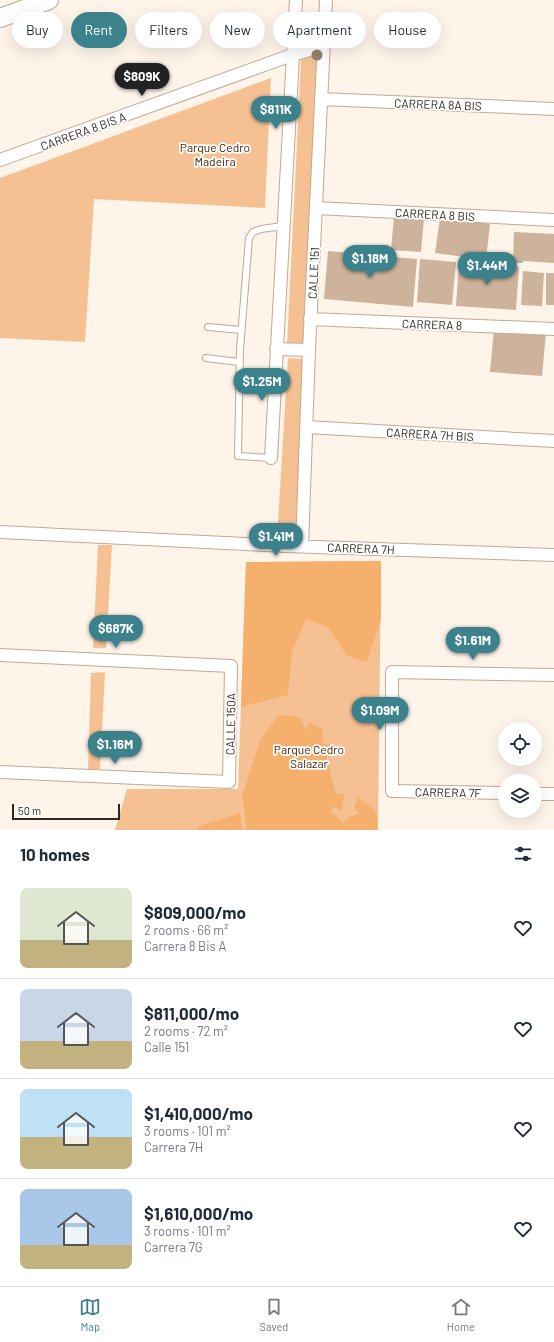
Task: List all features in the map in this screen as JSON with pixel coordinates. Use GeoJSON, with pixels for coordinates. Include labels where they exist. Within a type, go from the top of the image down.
{"type":"FeatureCollection","features":[{"type":"Feature","properties":{"kind":"main road"},"geometry":{"type":"LineString","coordinates":[[0,18],[49,0]]}},
{"type":"Feature","properties":{"kind":"street"},"geometry":{"type":"LineString","coordinates":[[271,458],[296,0]]}},
{"type":"Feature","properties":{"kind":"street","name":"CALLE 151"},"geometry":{"type":"LineString","coordinates":[[325,12],[326,0]]}},
{"type":"Feature","properties":{"kind":"street","name":"CARRERA 8 BIS A"},"geometry":{"type":"LineString","coordinates":[[0,160],[292,55],[317,48]]}},
{"type":"Feature","properties":{"kind":"street","name":"CALLE 151"},"geometry":{"type":"LineString","coordinates":[[302,546],[310,319],[324,48]]}},
{"type":"Feature","properties":{"kind":"street","name":"CARRERA 8A BIS"},"geometry":{"type":"LineString","coordinates":[[321,99],[554,109]]}},
{"type":"Feature","properties":{"kind":"street","name":"CARRERA 8 BIS"},"geometry":{"type":"LineString","coordinates":[[316,208],[554,220]]}},
{"type":"Feature","properties":{"kind":"street","name":"CARRERA 8"},"geometry":{"type":"LineString","coordinates":[[310,319],[554,329]]}},
{"type":"Feature","properties":{"kind":"street"},"geometry":{"type":"LineString","coordinates":[[276,349],[309,350]]}},
{"type":"Feature","properties":{"kind":"street","name":"CARRERA 7H BIS"},"geometry":{"type":"LineString","coordinates":[[306,427],[554,441]]}},
{"type":"Feature","properties":{"kind":"street","name":"CARRERA 7H"},"geometry":{"type":"LineString","coordinates":[[0,532],[302,546],[554,555]]}},
{"type":"Feature","properties":{"kind":"street","name":"CALLE 150A"},"geometry":{"type":"LineString","coordinates":[[0,655],[231,666],[229,782],[0,772]]}},
{"type":"Feature","properties":{"kind":"street","name":"CARRERA 7F"},"geometry":{"type":"LineString","coordinates":[[498,793],[392,791],[392,672],[554,675]]}},
{"type":"Feature","properties":{"kind":"street"},"geometry":{"type":"LineString","coordinates":[[542,794],[554,794]]}},
{"type":"Feature","properties":{"kind":"lane"},"geometry":{"type":"LineString","coordinates":[[271,458],[238,456],[239,362],[249,238],[253,232],[261,229],[283,226]]}},
{"type":"Feature","properties":{"kind":"lane"},"geometry":{"type":"LineString","coordinates":[[208,327],[241,330]]}},
{"type":"Feature","properties":{"kind":"lane"},"geometry":{"type":"LineString","coordinates":[[206,358],[239,362]]}},
{"type":"Feature","properties":{"kind":"green space"},"geometry":{"type":"Polygon","coordinates":[[[317,55],[304,344],[287,346],[301,60],[317,55]]]}},
{"type":"Feature","properties":{"kind":"green space","name":"Parque Cedro Madeira"},"geometry":{"type":"Polygon","coordinates":[[[271,78],[265,208],[94,199],[85,342],[0,338],[0,178],[271,78]]]}},
{"type":"Feature","properties":{"kind":"green space"},"geometry":{"type":"Polygon","coordinates":[[[288,358],[305,359],[295,537],[277,539],[288,358]]]}},
{"type":"Feature","properties":{"kind":"green space"},"geometry":{"type":"Polygon","coordinates":[[[98,545],[112,545],[106,648],[93,648],[98,545]]]}},
{"type":"Feature","properties":{"kind":"green space","name":"Parque Cedro Salazar"},"geometry":{"type":"Polygon","coordinates":[[[381,561],[378,830],[115,830],[127,789],[238,789],[246,562],[381,561]]]}},
{"type":"Feature","properties":{"kind":"green space"},"geometry":{"type":"Polygon","coordinates":[[[381,561],[381,619],[367,662],[347,656],[328,627],[306,619],[292,652],[288,695],[241,707],[246,562],[381,561]]]}},
{"type":"Feature","properties":{"kind":"green space"},"geometry":{"type":"Polygon","coordinates":[[[105,672],[100,769],[88,769],[91,673],[105,672]]]}},
{"type":"Feature","properties":{"kind":"green space"},"geometry":{"type":"Polygon","coordinates":[[[286,715],[301,718],[305,730],[310,722],[323,730],[323,743],[331,745],[324,765],[329,766],[336,793],[345,795],[341,811],[334,806],[331,811],[343,823],[351,816],[360,814],[354,808],[358,797],[376,813],[378,830],[247,830],[242,796],[260,740],[278,716],[286,715]]]}},
{"type":"Feature","properties":{"kind":"green space"},"geometry":{"type":"Polygon","coordinates":[[[240,813],[242,830],[198,830],[199,826],[240,813]]]}},
{"type":"Feature","properties":{"kind":"building"},"geometry":{"type":"Polygon","coordinates":[[[394,216],[424,218],[421,252],[391,250],[394,216]]]}},
{"type":"Feature","properties":{"kind":"building"},"geometry":{"type":"Polygon","coordinates":[[[440,218],[490,224],[486,260],[435,253],[440,218]]]}},
{"type":"Feature","properties":{"kind":"building"},"geometry":{"type":"Polygon","coordinates":[[[514,232],[554,234],[554,263],[523,261],[523,263],[513,263],[514,232]]]}},
{"type":"Feature","properties":{"kind":"building"},"geometry":{"type":"Polygon","coordinates":[[[328,251],[417,259],[413,307],[324,299],[328,251]]]}},
{"type":"Feature","properties":{"kind":"building"},"geometry":{"type":"Polygon","coordinates":[[[420,259],[456,262],[452,305],[417,302],[420,259]]]}},
{"type":"Feature","properties":{"kind":"building"},"geometry":{"type":"Polygon","coordinates":[[[459,262],[519,267],[516,310],[456,306],[459,262]]]}},
{"type":"Feature","properties":{"kind":"building"},"geometry":{"type":"Polygon","coordinates":[[[523,271],[544,273],[542,306],[521,305],[523,271]]]}},
{"type":"Feature","properties":{"kind":"building"},"geometry":{"type":"Polygon","coordinates":[[[546,273],[554,273],[554,305],[546,305],[546,273]]]}},
{"type":"Feature","properties":{"kind":"building"},"geometry":{"type":"Polygon","coordinates":[[[494,329],[546,333],[542,376],[490,372],[494,329]]]}}]}
